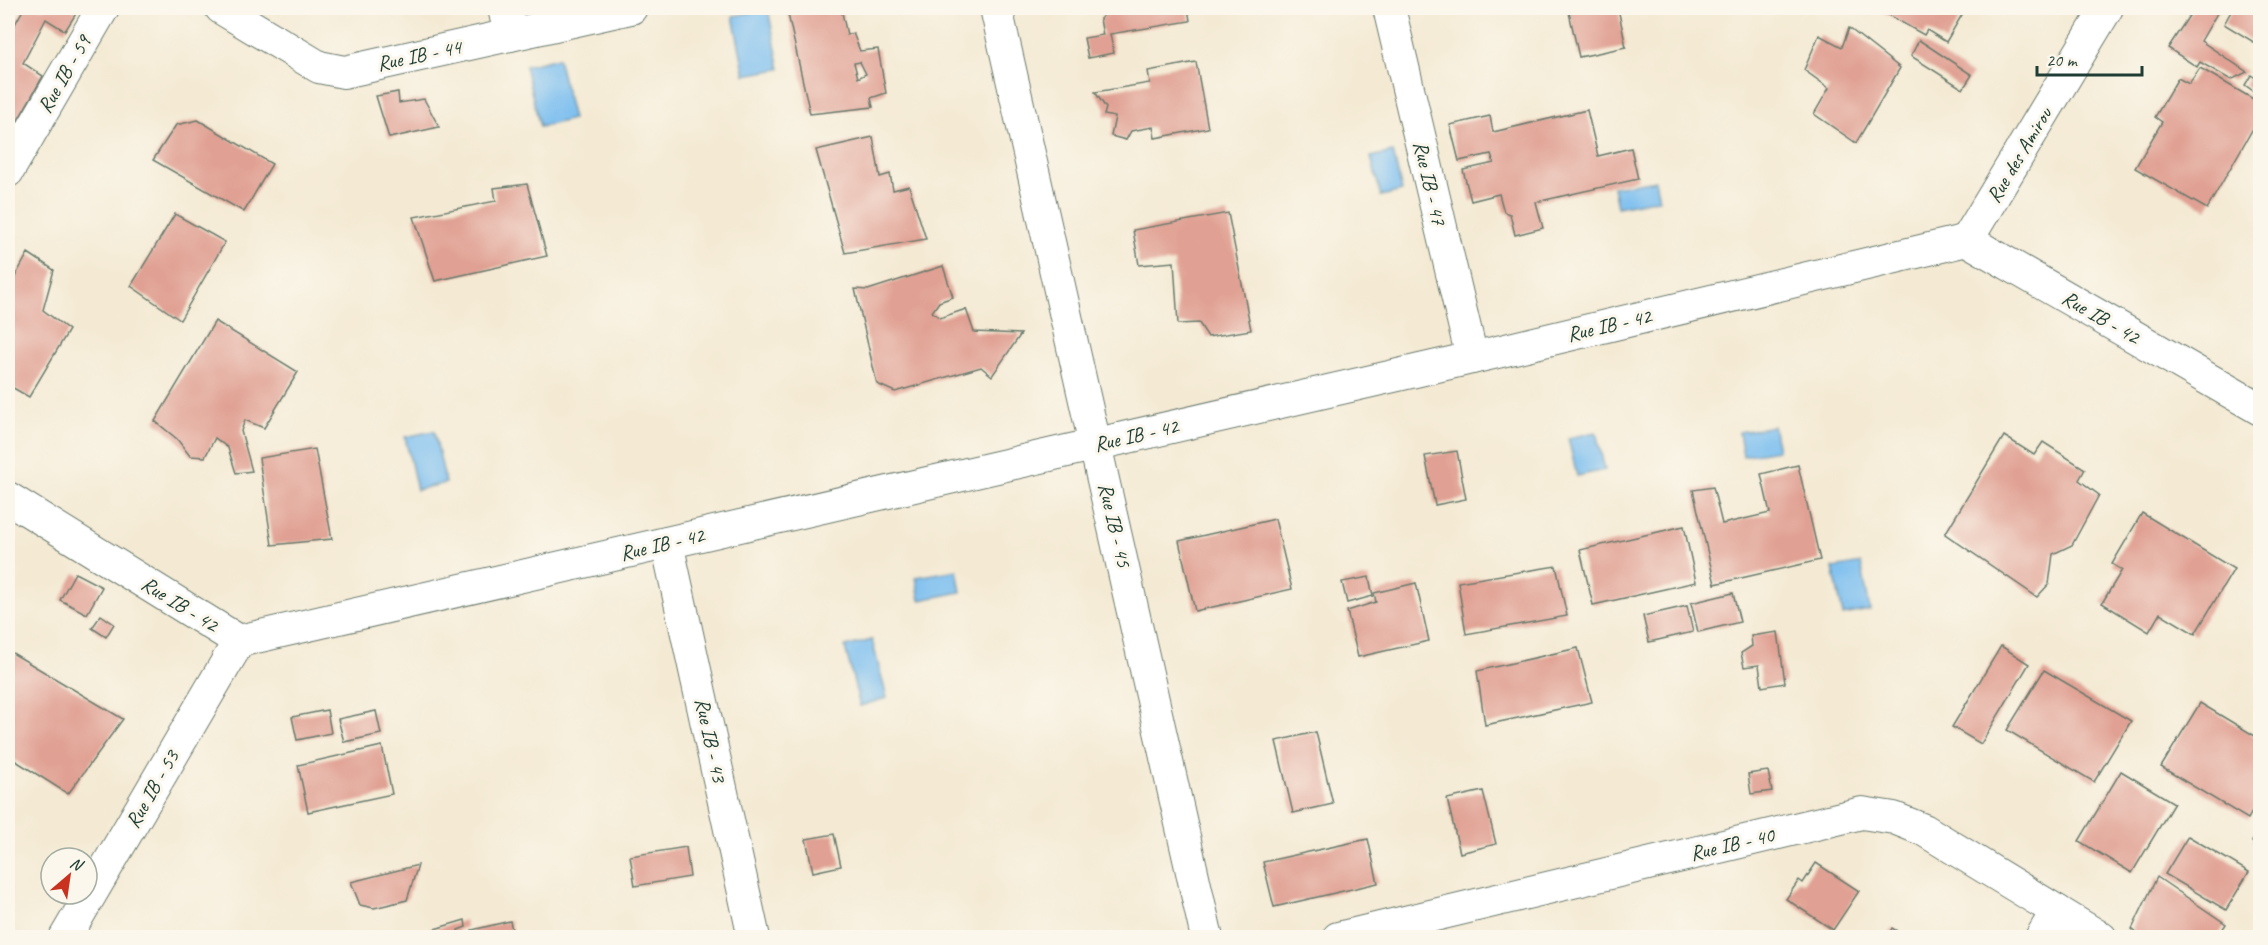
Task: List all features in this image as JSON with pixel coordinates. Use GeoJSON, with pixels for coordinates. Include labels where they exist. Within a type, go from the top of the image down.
{"type":"FeatureCollection","features":[{"type":"Feature","properties":{"kind":"street","name":"Rue IB - 59"},"geometry":{"type":"LineString","coordinates":[[8,171],[103,8]]}},
{"type":"Feature","properties":{"kind":"street","name":"Rue IB - 44"},"geometry":{"type":"LineString","coordinates":[[221,8],[319,67],[344,72],[507,21],[632,8]]}},
{"type":"Feature","properties":{"kind":"street","name":"Rue IB - 45"},"geometry":{"type":"LineString","coordinates":[[996,8],[1097,443],[1207,938]]}},
{"type":"Feature","properties":{"kind":"street","name":"Rue IB - 47"},"geometry":{"type":"LineString","coordinates":[[1389,8],[1472,358]]}},
{"type":"Feature","properties":{"kind":"street","name":"Rue des Amirou"},"geometry":{"type":"LineString","coordinates":[[1967,240],[2107,8]]}},
{"type":"Feature","properties":{"kind":"street","name":"Rue IB - 42"},"geometry":{"type":"LineString","coordinates":[[8,498],[239,641],[1472,358],[1967,240],[2260,409]]}},
{"type":"Feature","properties":{"kind":"street","name":"Rue IB - 43"},"geometry":{"type":"LineString","coordinates":[[667,543],[754,938]]}},
{"type":"Feature","properties":{"kind":"street","name":"Rue IB - 53"},"geometry":{"type":"LineString","coordinates":[[65,938],[239,641]]}},
{"type":"Feature","properties":{"kind":"street","name":"Rue IB - 40"},"geometry":{"type":"LineString","coordinates":[[1338,938],[1862,813],[1894,818],[1924,830],[2101,938]]}},
{"type":"Feature","properties":{"kind":"street"},"geometry":{"type":"LineString","coordinates":[[2041,938],[2057,911]]}},
{"type":"Feature","properties":{"kind":"water"},"geometry":{"type":"Polygon","coordinates":[[[768,9],[780,69],[745,75],[733,16],[768,9]]]}},
{"type":"Feature","properties":{"kind":"water"},"geometry":{"type":"Polygon","coordinates":[[[558,58],[573,119],[540,127],[525,66],[558,58]]]}},
{"type":"Feature","properties":{"kind":"water"},"geometry":{"type":"Polygon","coordinates":[[[1393,152],[1402,191],[1381,196],[1371,157],[1393,152]]]}},
{"type":"Feature","properties":{"kind":"water"},"geometry":{"type":"Polygon","coordinates":[[[1655,180],[1659,199],[1617,207],[1613,187],[1655,180]]]}},
{"type":"Feature","properties":{"kind":"water"},"geometry":{"type":"Polygon","coordinates":[[[1773,426],[1778,450],[1743,456],[1739,432],[1773,426]]]}},
{"type":"Feature","properties":{"kind":"water"},"geometry":{"type":"Polygon","coordinates":[[[434,431],[446,483],[417,490],[405,437],[434,431]]]}},
{"type":"Feature","properties":{"kind":"water"},"geometry":{"type":"Polygon","coordinates":[[[1596,432],[1605,470],[1577,476],[1568,438],[1596,432]]]}},
{"type":"Feature","properties":{"kind":"water"},"geometry":{"type":"Polygon","coordinates":[[[1861,563],[1870,610],[1843,615],[1833,568],[1861,563]]]}},
{"type":"Feature","properties":{"kind":"water"},"geometry":{"type":"Polygon","coordinates":[[[957,570],[961,592],[920,600],[916,577],[957,570]]]}},
{"type":"Feature","properties":{"kind":"water"},"geometry":{"type":"Polygon","coordinates":[[[872,640],[887,698],[860,706],[845,647],[872,640]]]}},
{"type":"Feature","properties":{"kind":"building"},"geometry":{"type":"Polygon","coordinates":[[[24,8],[71,8],[77,12],[65,31],[46,19],[23,63],[43,76],[8,138],[8,37],[24,8]]]}},
{"type":"Feature","properties":{"kind":"building"},"geometry":{"type":"Polygon","coordinates":[[[841,8],[847,35],[853,33],[860,51],[878,49],[886,93],[871,98],[873,107],[810,114],[788,14],[841,8]],[[860,62],[854,63],[858,78],[866,74],[860,62]]]}},
{"type":"Feature","properties":{"kind":"building"},"geometry":{"type":"Polygon","coordinates":[[[1115,8],[1188,8],[1190,21],[1110,34],[1114,53],[1088,58],[1084,38],[1103,35],[1100,19],[1105,14],[1116,12],[1115,8]]]}},
{"type":"Feature","properties":{"kind":"building"},"geometry":{"type":"Polygon","coordinates":[[[1568,8],[1618,8],[1626,47],[1579,57],[1568,8]]]}},
{"type":"Feature","properties":{"kind":"building"},"geometry":{"type":"Polygon","coordinates":[[[1876,8],[1966,8],[1946,42],[1927,30],[1924,35],[1876,8]]]}},
{"type":"Feature","properties":{"kind":"building"},"geometry":{"type":"Polygon","coordinates":[[[2194,8],[2220,8],[2201,41],[2247,72],[2231,80],[2200,62],[2197,67],[2168,48],[2194,8]]]}},
{"type":"Feature","properties":{"kind":"building"},"geometry":{"type":"Polygon","coordinates":[[[2233,8],[2260,8],[2260,46],[2224,24],[2233,8]]]}},
{"type":"Feature","properties":{"kind":"building"},"geometry":{"type":"Polygon","coordinates":[[[1849,28],[1900,68],[1856,143],[1814,114],[1829,88],[1804,70],[1819,35],[1842,47],[1849,28]]]}},
{"type":"Feature","properties":{"kind":"building"},"geometry":{"type":"Polygon","coordinates":[[[1919,40],[1972,75],[1963,89],[1911,56],[1919,40]]]}},
{"type":"Feature","properties":{"kind":"building"},"geometry":{"type":"Polygon","coordinates":[[[1196,62],[1208,128],[1155,138],[1153,127],[1131,131],[1126,140],[1111,136],[1115,117],[1104,115],[1106,108],[1095,92],[1150,83],[1148,71],[1196,62]]]}},
{"type":"Feature","properties":{"kind":"building"},"geometry":{"type":"Polygon","coordinates":[[[2200,68],[2260,103],[2260,116],[2207,209],[2135,168],[2162,122],[2155,117],[2178,78],[2189,84],[2200,68]]]}},
{"type":"Feature","properties":{"kind":"building"},"geometry":{"type":"Polygon","coordinates":[[[2251,75],[2260,81],[2260,96],[2245,85],[2251,75]]]}},
{"type":"Feature","properties":{"kind":"building"},"geometry":{"type":"Polygon","coordinates":[[[398,92],[399,103],[424,99],[439,127],[389,138],[376,96],[398,92]]]}},
{"type":"Feature","properties":{"kind":"building"},"geometry":{"type":"Polygon","coordinates":[[[1587,110],[1598,156],[1631,148],[1638,179],[1536,202],[1543,228],[1515,235],[1510,214],[1504,212],[1499,194],[1471,201],[1463,170],[1494,163],[1491,154],[1459,161],[1450,125],[1490,116],[1493,132],[1587,110]]]}},
{"type":"Feature","properties":{"kind":"building"},"geometry":{"type":"Polygon","coordinates":[[[198,120],[272,164],[244,212],[153,160],[176,125],[198,120]]]}},
{"type":"Feature","properties":{"kind":"building"},"geometry":{"type":"Polygon","coordinates":[[[873,137],[880,177],[890,174],[893,190],[909,186],[926,239],[845,253],[816,150],[873,137]]]}},
{"type":"Feature","properties":{"kind":"building"},"geometry":{"type":"Polygon","coordinates":[[[527,184],[547,256],[435,281],[414,217],[496,201],[494,188],[527,184]]]}},
{"type":"Feature","properties":{"kind":"building"},"geometry":{"type":"Polygon","coordinates":[[[1228,213],[1251,330],[1208,337],[1199,323],[1178,324],[1174,262],[1139,265],[1133,230],[1228,213]]]}},
{"type":"Feature","properties":{"kind":"building"},"geometry":{"type":"Polygon","coordinates":[[[175,214],[225,242],[180,320],[131,286],[175,214]]]}},
{"type":"Feature","properties":{"kind":"building"},"geometry":{"type":"Polygon","coordinates":[[[28,253],[54,270],[43,310],[69,330],[29,397],[8,385],[8,290],[28,253]]]}},
{"type":"Feature","properties":{"kind":"building"},"geometry":{"type":"Polygon","coordinates":[[[943,266],[953,297],[939,302],[932,312],[940,318],[966,309],[974,332],[1021,334],[992,376],[981,367],[895,392],[877,384],[855,289],[868,290],[943,266]]]}},
{"type":"Feature","properties":{"kind":"building"},"geometry":{"type":"Polygon","coordinates":[[[215,321],[298,372],[264,428],[245,420],[241,431],[252,471],[236,473],[228,448],[215,438],[205,457],[190,456],[177,439],[155,421],[215,321]]]}},
{"type":"Feature","properties":{"kind":"building"},"geometry":{"type":"Polygon","coordinates":[[[2004,436],[2034,455],[2043,442],[2085,469],[2079,480],[2099,495],[2072,545],[2053,554],[2049,584],[2037,597],[1945,534],[2004,436]]]}},
{"type":"Feature","properties":{"kind":"building"},"geometry":{"type":"Polygon","coordinates":[[[315,449],[332,539],[272,545],[259,458],[315,449]]]}},
{"type":"Feature","properties":{"kind":"building"},"geometry":{"type":"Polygon","coordinates":[[[1457,451],[1466,499],[1435,505],[1425,456],[1457,451]]]}},
{"type":"Feature","properties":{"kind":"building"},"geometry":{"type":"Polygon","coordinates":[[[1798,465],[1820,560],[1715,584],[1693,490],[1713,487],[1722,524],[1770,513],[1761,474],[1798,465]]]}},
{"type":"Feature","properties":{"kind":"building"},"geometry":{"type":"Polygon","coordinates":[[[2142,513],[2234,569],[2195,634],[2160,613],[2149,632],[2102,603],[2122,570],[2112,564],[2142,513]]]}},
{"type":"Feature","properties":{"kind":"building"},"geometry":{"type":"Polygon","coordinates":[[[1275,519],[1292,589],[1195,611],[1179,541],[1275,519]]]}},
{"type":"Feature","properties":{"kind":"building"},"geometry":{"type":"Polygon","coordinates":[[[1684,526],[1696,582],[1593,605],[1580,550],[1684,526]]]}},
{"type":"Feature","properties":{"kind":"building"},"geometry":{"type":"Polygon","coordinates":[[[1556,566],[1567,616],[1466,634],[1458,582],[1556,566]]]}},
{"type":"Feature","properties":{"kind":"building"},"geometry":{"type":"Polygon","coordinates":[[[75,573],[102,587],[87,614],[60,600],[75,573]]]}},
{"type":"Feature","properties":{"kind":"building"},"geometry":{"type":"Polygon","coordinates":[[[1369,577],[1373,596],[1347,603],[1342,582],[1369,577]]]}},
{"type":"Feature","properties":{"kind":"building"},"geometry":{"type":"Polygon","coordinates":[[[1416,583],[1429,641],[1358,657],[1347,611],[1376,602],[1374,593],[1416,583]]]}},
{"type":"Feature","properties":{"kind":"building"},"geometry":{"type":"Polygon","coordinates":[[[1733,593],[1740,622],[1698,632],[1691,603],[1733,593]]]}},
{"type":"Feature","properties":{"kind":"building"},"geometry":{"type":"Polygon","coordinates":[[[1687,606],[1693,632],[1649,642],[1643,616],[1687,606]]]}},
{"type":"Feature","properties":{"kind":"building"},"geometry":{"type":"Polygon","coordinates":[[[101,615],[114,624],[106,637],[92,628],[101,615]]]}},
{"type":"Feature","properties":{"kind":"building"},"geometry":{"type":"Polygon","coordinates":[[[1778,632],[1785,683],[1762,687],[1759,665],[1744,667],[1741,653],[1752,646],[1751,636],[1778,632]]]}},
{"type":"Feature","properties":{"kind":"building"},"geometry":{"type":"Polygon","coordinates":[[[2001,646],[2029,664],[1981,744],[1952,727],[2001,646]]]}},
{"type":"Feature","properties":{"kind":"building"},"geometry":{"type":"Polygon","coordinates":[[[1578,648],[1592,702],[1485,725],[1477,671],[1578,648]]]}},
{"type":"Feature","properties":{"kind":"building"},"geometry":{"type":"Polygon","coordinates":[[[9,651],[123,719],[68,794],[8,756],[9,651]]]}},
{"type":"Feature","properties":{"kind":"building"},"geometry":{"type":"Polygon","coordinates":[[[2044,670],[2131,721],[2094,782],[2007,730],[2044,670]]]}},
{"type":"Feature","properties":{"kind":"building"},"geometry":{"type":"Polygon","coordinates":[[[2200,703],[2260,739],[2260,797],[2248,819],[2161,767],[2200,703]]]}},
{"type":"Feature","properties":{"kind":"building"},"geometry":{"type":"Polygon","coordinates":[[[327,710],[331,733],[297,740],[292,717],[327,710]]]}},
{"type":"Feature","properties":{"kind":"building"},"geometry":{"type":"Polygon","coordinates":[[[376,711],[381,734],[344,742],[338,719],[376,711]]]}},
{"type":"Feature","properties":{"kind":"building"},"geometry":{"type":"Polygon","coordinates":[[[1316,732],[1333,804],[1293,813],[1276,741],[1316,732]]]}},
{"type":"Feature","properties":{"kind":"building"},"geometry":{"type":"Polygon","coordinates":[[[382,746],[392,794],[308,812],[298,765],[382,746]]]}},
{"type":"Feature","properties":{"kind":"building"},"geometry":{"type":"Polygon","coordinates":[[[1768,771],[1772,791],[1751,794],[1748,774],[1768,771]]]}},
{"type":"Feature","properties":{"kind":"building"},"geometry":{"type":"Polygon","coordinates":[[[2121,771],[2174,803],[2132,873],[2079,841],[2121,771]]]}},
{"type":"Feature","properties":{"kind":"building"},"geometry":{"type":"Polygon","coordinates":[[[1483,791],[1496,844],[1460,853],[1447,799],[1483,791]]]}},
{"type":"Feature","properties":{"kind":"building"},"geometry":{"type":"Polygon","coordinates":[[[2260,824],[2260,847],[2252,842],[2260,824]]]}},
{"type":"Feature","properties":{"kind":"building"},"geometry":{"type":"Polygon","coordinates":[[[834,834],[841,866],[813,872],[806,839],[834,834]]]}},
{"type":"Feature","properties":{"kind":"building"},"geometry":{"type":"Polygon","coordinates":[[[2188,836],[2249,872],[2226,910],[2165,874],[2188,836]]]}},
{"type":"Feature","properties":{"kind":"building"},"geometry":{"type":"Polygon","coordinates":[[[1368,839],[1378,883],[1274,907],[1263,862],[1368,839]]]}},
{"type":"Feature","properties":{"kind":"building"},"geometry":{"type":"Polygon","coordinates":[[[686,847],[690,877],[635,886],[630,856],[686,847]]]}},
{"type":"Feature","properties":{"kind":"building"},"geometry":{"type":"Polygon","coordinates":[[[1816,863],[1859,891],[1833,930],[1786,899],[1799,880],[1803,883],[1816,863]]]}},
{"type":"Feature","properties":{"kind":"building"},"geometry":{"type":"Polygon","coordinates":[[[418,865],[407,900],[374,908],[360,905],[351,882],[418,865]]]}},
{"type":"Feature","properties":{"kind":"building"},"geometry":{"type":"Polygon","coordinates":[[[2157,877],[2226,924],[2217,938],[2142,938],[2132,929],[2157,877]]]}},
{"type":"Feature","properties":{"kind":"building"},"geometry":{"type":"Polygon","coordinates":[[[465,920],[466,927],[458,930],[459,938],[404,938],[465,920]]]}},
{"type":"Feature","properties":{"kind":"building"},"geometry":{"type":"Polygon","coordinates":[[[510,921],[514,938],[475,938],[472,930],[510,921]]]}},
{"type":"Feature","properties":{"kind":"building"},"geometry":{"type":"Polygon","coordinates":[[[1892,928],[1908,938],[1887,938],[1892,928]]]}}]}
